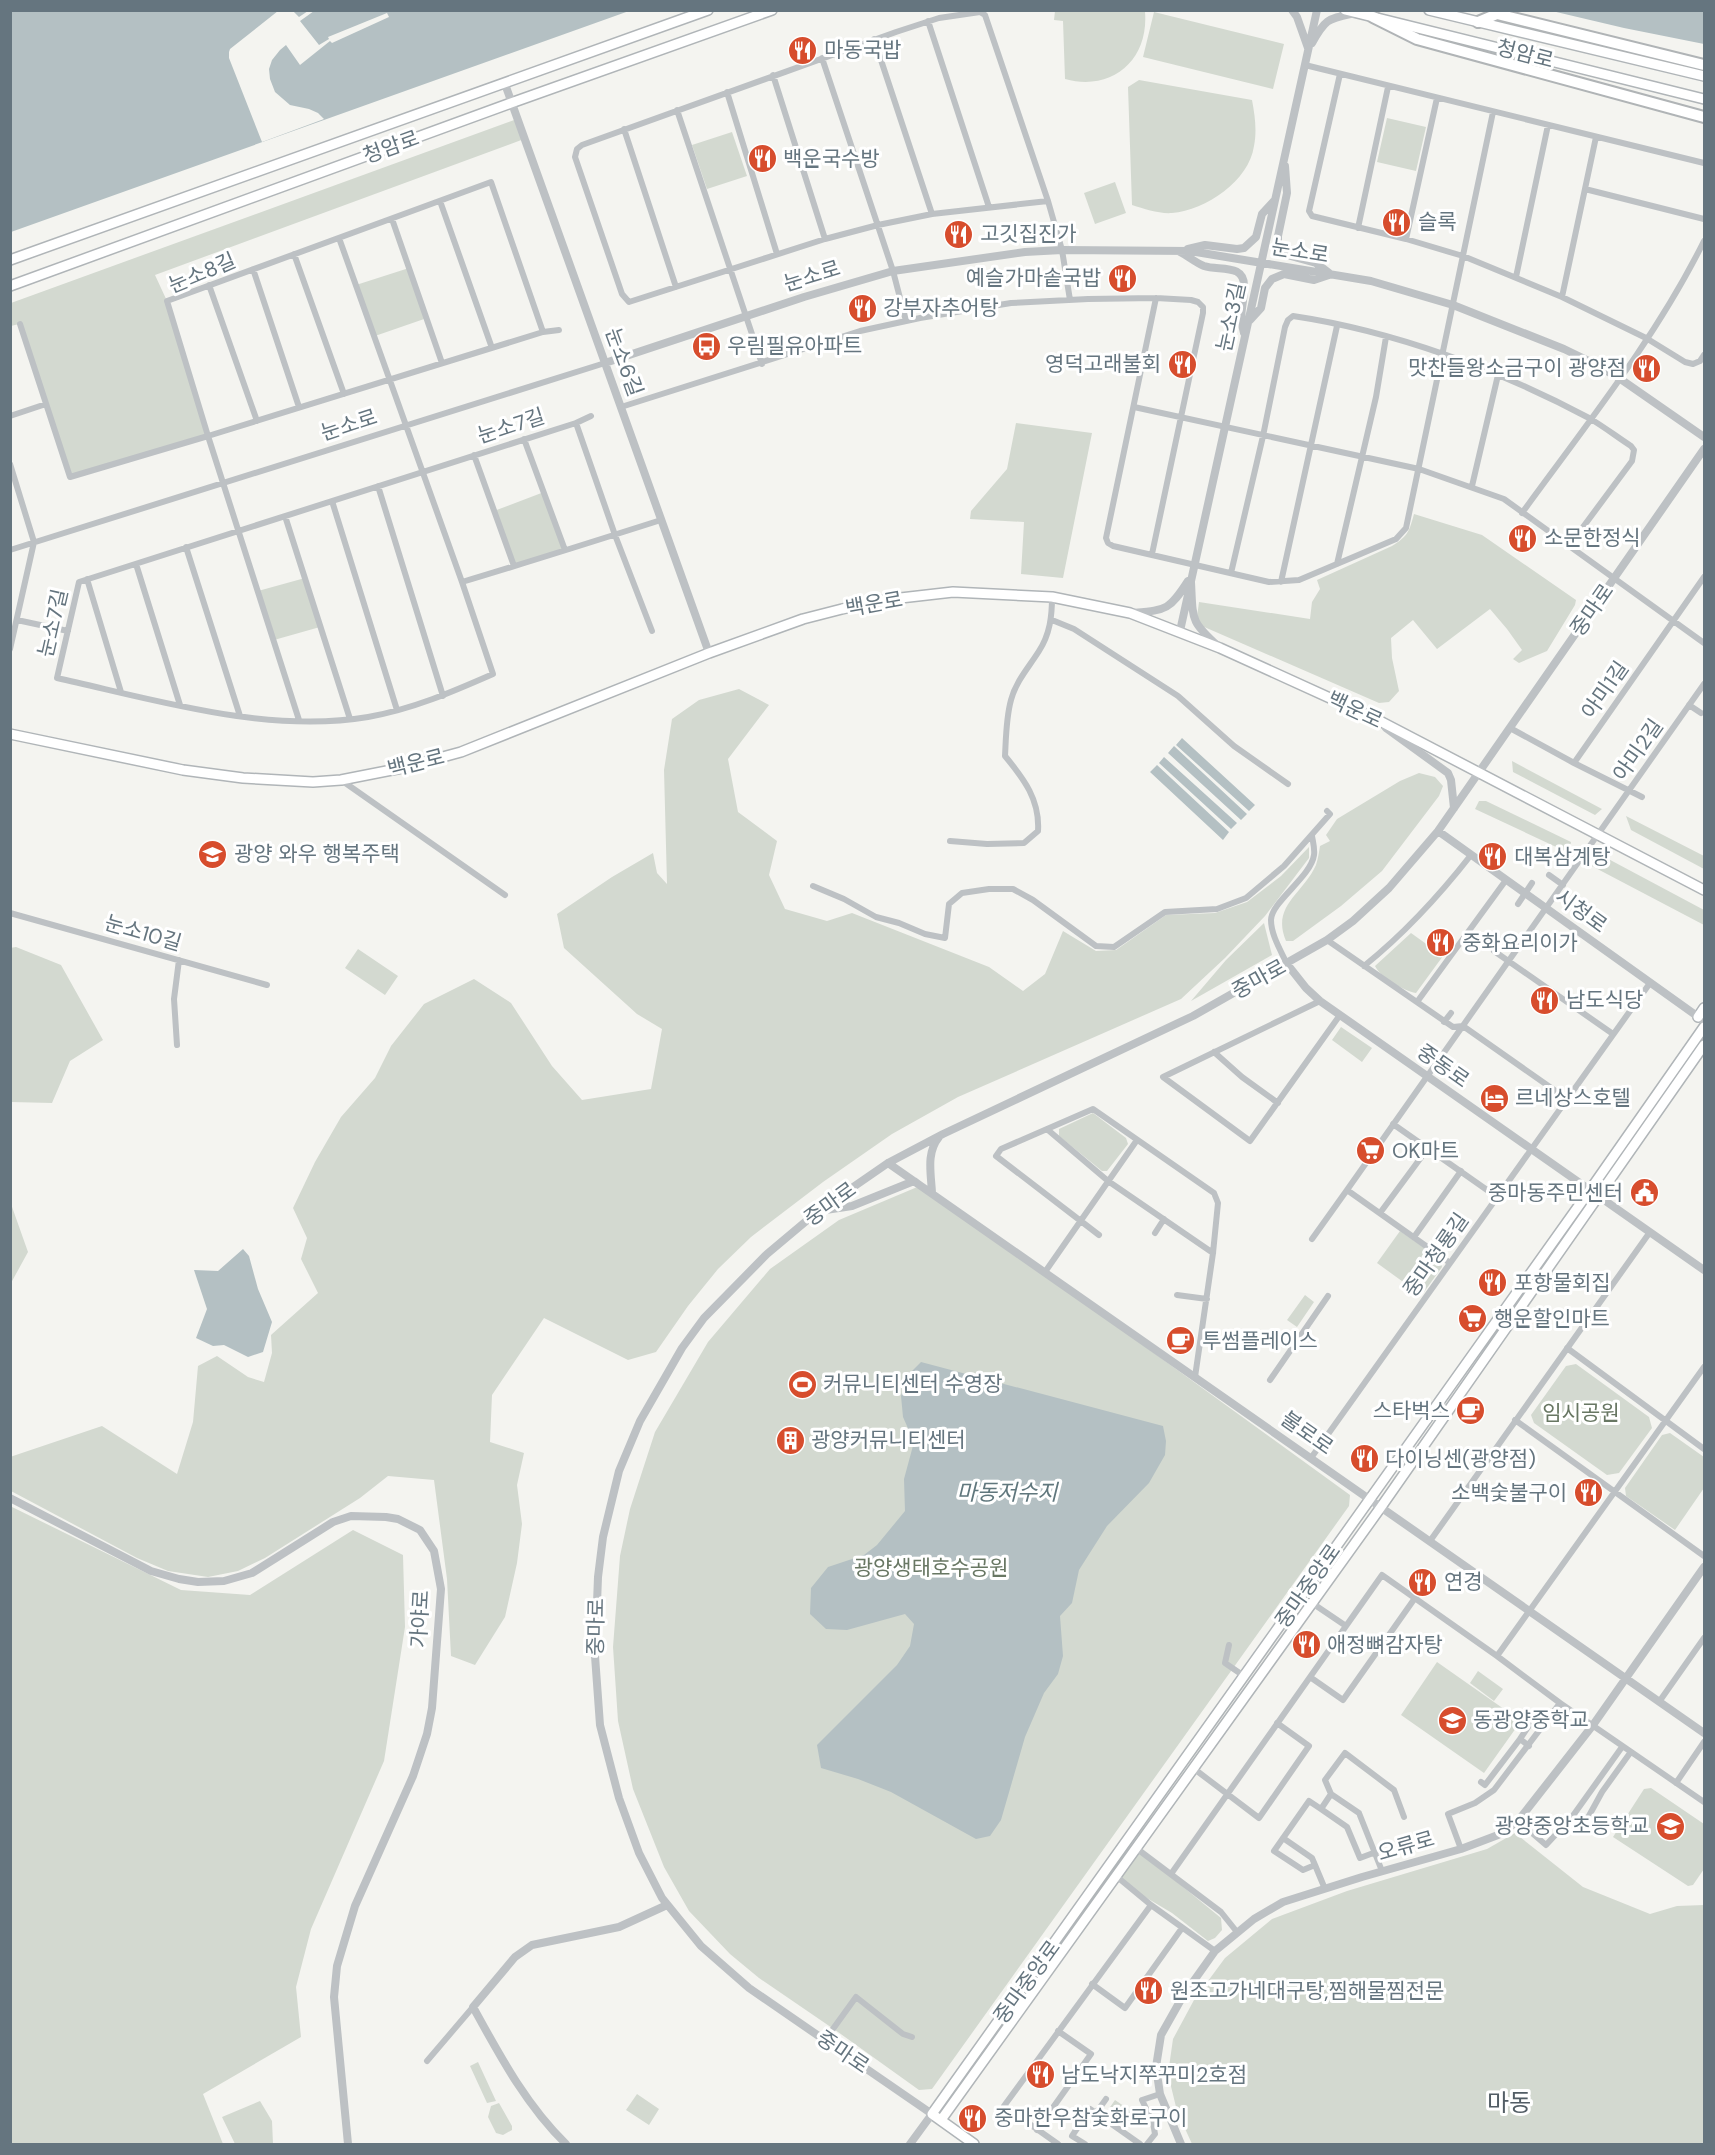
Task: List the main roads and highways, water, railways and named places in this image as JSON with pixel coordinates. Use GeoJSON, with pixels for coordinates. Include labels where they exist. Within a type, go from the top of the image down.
{"type":"FeatureCollection","features":[{"type":"Feature","properties":{"kind":"highway"},"geometry":{"type":"LineString","coordinates":[[1478,22],[1497,14],[1704,65]]}},
{"type":"Feature","properties":{"kind":"highway"},"geometry":{"type":"LineString","coordinates":[[1373,17],[1417,39],[1704,117]]}},
{"type":"Feature","properties":{"kind":"main road","name":"청암로"},"geometry":{"type":"LineString","coordinates":[[10,260],[708,10]]}},
{"type":"Feature","properties":{"kind":"main road","name":"청암로"},"geometry":{"type":"LineString","coordinates":[[10,286],[772,10]]}},
{"type":"Feature","properties":{"kind":"main road","name":"청암로"},"geometry":{"type":"LineString","coordinates":[[1345,10],[1704,99]]}},
{"type":"Feature","properties":{"kind":"main road","name":"청암로"},"geometry":{"type":"LineString","coordinates":[[1429,10],[1704,76]]}},
{"type":"Feature","properties":{"kind":"main road","name":"백운로"},"geometry":{"type":"LineString","coordinates":[[10,734],[183,770],[243,778],[313,782],[341,780],[402,768],[461,752],[709,653],[803,619],[883,600],[953,592],[1052,597],[1130,613],[1220,648],[1376,719],[1704,890]]}},
{"type":"Feature","properties":{"kind":"main road"},"geometry":{"type":"LineString","coordinates":[[1701,1019],[1704,1008]]}},
{"type":"Feature","properties":{"kind":"main road","name":"중마중앙로"},"geometry":{"type":"LineString","coordinates":[[932,2114],[1590,1191],[1704,1026]]}},
{"type":"Feature","properties":{"kind":"main road","name":"중마중앙로"},"geometry":{"type":"LineString","coordinates":[[941,2120],[1381,1507],[1704,1045]]}},
{"type":"Feature","properties":{"kind":"main road","name":"중마로"},"geometry":{"type":"LineString","coordinates":[[932,2114],[974,2145]]}},
{"type":"Feature","properties":{"kind":"water"},"geometry":{"type":"Polygon","coordinates":[[[11,11],[629,11],[11,232],[11,11]]]}},
{"type":"Feature","properties":{"kind":"water"},"geometry":{"type":"Polygon","coordinates":[[[1552,11],[1704,11],[1704,44],[1624,28],[1552,11]]]}},
{"type":"Feature","properties":{"kind":"water"},"geometry":{"type":"Polygon","coordinates":[[[1182,738],[1255,805],[1249,811],[1176,745],[1182,738]]]}},
{"type":"Feature","properties":{"kind":"water"},"geometry":{"type":"Polygon","coordinates":[[[1174,746],[1247,814],[1241,820],[1168,753],[1174,746]]]}},
{"type":"Feature","properties":{"kind":"water"},"geometry":{"type":"Polygon","coordinates":[[[1164,757],[1237,823],[1231,829],[1159,763],[1164,757]]]}},
{"type":"Feature","properties":{"kind":"water"},"geometry":{"type":"Polygon","coordinates":[[[1157,765],[1229,832],[1223,840],[1150,772],[1157,765]]]}},
{"type":"Feature","properties":{"kind":"water"},"geometry":{"type":"Polygon","coordinates":[[[243,1249],[249,1256],[258,1289],[272,1322],[263,1352],[248,1357],[224,1345],[213,1346],[196,1338],[207,1309],[194,1270],[218,1271],[243,1249]]]}},
{"type":"Feature","properties":{"kind":"water","name":"마동저수지"},"geometry":{"type":"Polygon","coordinates":[[[921,1362],[1163,1426],[1166,1441],[1165,1455],[1149,1483],[1107,1526],[1079,1570],[1072,1603],[1060,1616],[1063,1656],[1058,1674],[1044,1693],[1025,1737],[1001,1820],[990,1836],[976,1839],[891,1792],[821,1768],[817,1745],[897,1665],[910,1646],[914,1624],[905,1614],[847,1630],[826,1629],[810,1614],[811,1588],[828,1567],[864,1555],[877,1545],[905,1511],[904,1479],[914,1442],[903,1417],[901,1396],[907,1376],[921,1362]]]}},
{"type":"Feature","properties":{"kind":"place","name":"마동국밥"},"geometry":{"type":"Point","coordinates":[803,50]}},
{"type":"Feature","properties":{"kind":"place","name":"백운국수방"},"geometry":{"type":"Point","coordinates":[762,159]}},
{"type":"Feature","properties":{"kind":"place","name":"슬록"},"geometry":{"type":"Point","coordinates":[1397,222]}},
{"type":"Feature","properties":{"kind":"place","name":"고깃집진가"},"geometry":{"type":"Point","coordinates":[959,234]}},
{"type":"Feature","properties":{"kind":"place","name":"예슬가마솥국밥"},"geometry":{"type":"Point","coordinates":[1122,278]}},
{"type":"Feature","properties":{"kind":"place","name":"강부자추어탕"},"geometry":{"type":"Point","coordinates":[862,308]}},
{"type":"Feature","properties":{"kind":"place","name":"우림필유아파트"},"geometry":{"type":"Point","coordinates":[706,346]}},
{"type":"Feature","properties":{"kind":"place","name":"영덕고래불회"},"geometry":{"type":"Point","coordinates":[1182,364]}},
{"type":"Feature","properties":{"kind":"place","name":"맛찬들왕소금구이 광양점"},"geometry":{"type":"Point","coordinates":[1647,368]}},
{"type":"Feature","properties":{"kind":"place","name":"소문한정식"},"geometry":{"type":"Point","coordinates":[1523,538]}},
{"type":"Feature","properties":{"kind":"place","name":"광양 와우 행복주택"},"geometry":{"type":"Point","coordinates":[213,854]}},
{"type":"Feature","properties":{"kind":"place","name":"대복삼계탕"},"geometry":{"type":"Point","coordinates":[1493,857]}},
{"type":"Feature","properties":{"kind":"place","name":"중화요리이가"},"geometry":{"type":"Point","coordinates":[1441,943]}},
{"type":"Feature","properties":{"kind":"place","name":"남도식당"},"geometry":{"type":"Point","coordinates":[1545,1000]}},
{"type":"Feature","properties":{"kind":"place","name":"르네상스호텔"},"geometry":{"type":"Point","coordinates":[1494,1098]}},
{"type":"Feature","properties":{"kind":"place","name":"OK마트"},"geometry":{"type":"Point","coordinates":[1371,1151]}},
{"type":"Feature","properties":{"kind":"place","name":"중마동주민센터"},"geometry":{"type":"Point","coordinates":[1644,1193]}},
{"type":"Feature","properties":{"kind":"place","name":"포항물회집"},"geometry":{"type":"Point","coordinates":[1493,1283]}},
{"type":"Feature","properties":{"kind":"place","name":"행운할인마트"},"geometry":{"type":"Point","coordinates":[1473,1319]}},
{"type":"Feature","properties":{"kind":"place","name":"투썸플레이스"},"geometry":{"type":"Point","coordinates":[1181,1341]}},
{"type":"Feature","properties":{"kind":"place","name":"커뮤니티센터 수영장"},"geometry":{"type":"Point","coordinates":[802,1384]}},
{"type":"Feature","properties":{"kind":"place","name":"스타벅스"},"geometry":{"type":"Point","coordinates":[1471,1411]}},
{"type":"Feature","properties":{"kind":"place","name":"광양커뮤니티센터"},"geometry":{"type":"Point","coordinates":[790,1440]}},
{"type":"Feature","properties":{"kind":"place","name":"다이닝센(광양점)"},"geometry":{"type":"Point","coordinates":[1364,1459]}},
{"type":"Feature","properties":{"kind":"place","name":"소백숯불구이"},"geometry":{"type":"Point","coordinates":[1588,1493]}},
{"type":"Feature","properties":{"kind":"place","name":"연경"},"geometry":{"type":"Point","coordinates":[1423,1582]}},
{"type":"Feature","properties":{"kind":"place","name":"애정뼈감자탕"},"geometry":{"type":"Point","coordinates":[1306,1645]}},
{"type":"Feature","properties":{"kind":"place","name":"동광양중학교"},"geometry":{"type":"Point","coordinates":[1452,1720]}},
{"type":"Feature","properties":{"kind":"place","name":"광양중앙초등학교"},"geometry":{"type":"Point","coordinates":[1670,1826]}},
{"type":"Feature","properties":{"kind":"place","name":"원조고가네대구탕,찜해물찜전문"},"geometry":{"type":"Point","coordinates":[1149,1991]}},
{"type":"Feature","properties":{"kind":"place","name":"남도낙지쭈꾸미2호점"},"geometry":{"type":"Point","coordinates":[1040,2075]}},
{"type":"Feature","properties":{"kind":"place","name":"중마한우참숯화로구이"},"geometry":{"type":"Point","coordinates":[973,2118]}},
{"type":"Feature","properties":{"kind":"district","name":"마동"},"geometry":{"type":"Point","coordinates":[1509,2102]}},
{"type":"Feature","properties":{"kind":"park label","name":"임시공원"},"geometry":{"type":"Point","coordinates":[1581,1413]}},
{"type":"Feature","properties":{"kind":"park label","name":"광양생태호수공원"},"geometry":{"type":"Point","coordinates":[931,1568]}}]}
